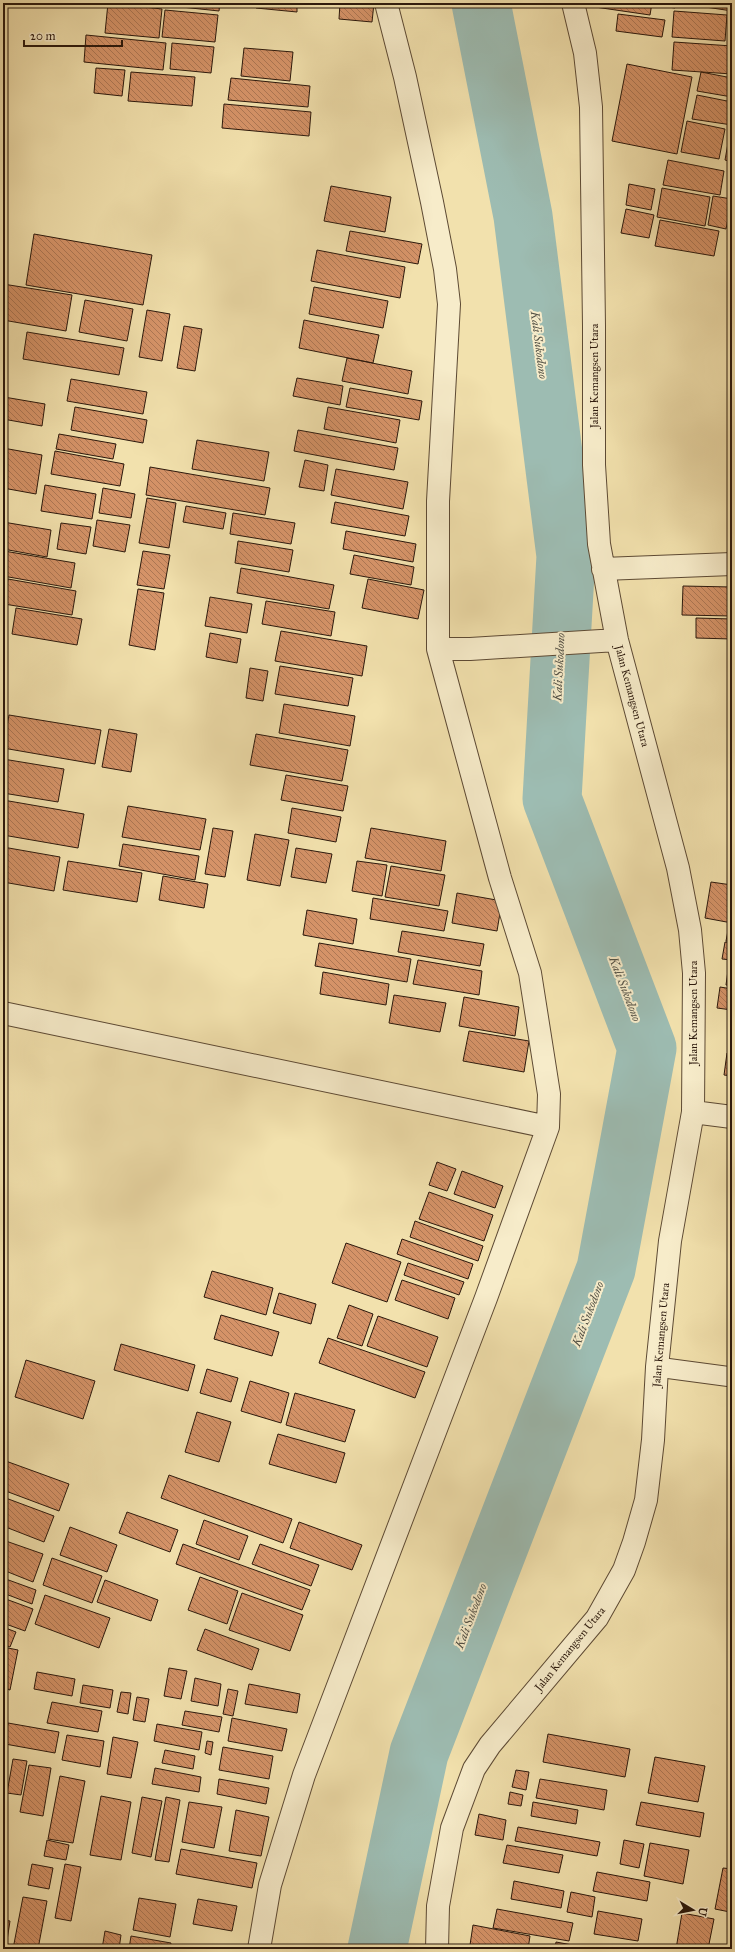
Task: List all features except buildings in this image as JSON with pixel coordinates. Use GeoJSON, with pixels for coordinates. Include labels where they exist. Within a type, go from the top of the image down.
{"type":"FeatureCollection","features":[{"type":"Feature","properties":{"kind":"street"},"geometry":{"type":"LineString","coordinates":[[259,1949],[270,1885],[304,1775],[486,1298],[548,1127],[549,1094],[530,973],[500,878],[438,649],[438,502],[449,304],[445,269],[432,202],[405,77],[386,3]]}},
{"type":"Feature","properties":{"kind":"street","name":"Jalan Kemangsen Utara"},"geometry":{"type":"LineString","coordinates":[[437,1949],[438,1906],[452,1828],[474,1769],[490,1745],[597,1618],[624,1570],[646,1500],[653,1440],[656,1366],[670,1242],[693,1112],[694,973],[690,930],[678,868],[617,640],[599,544],[594,465],[591,107],[585,53],[573,3]]}},
{"type":"Feature","properties":{"kind":"street"},"geometry":{"type":"LineString","coordinates":[[603,569],[732,564]]}},
{"type":"Feature","properties":{"kind":"street"},"geometry":{"type":"LineString","coordinates":[[438,649],[470,649],[617,640]]}},
{"type":"Feature","properties":{"kind":"street"},"geometry":{"type":"LineString","coordinates":[[3,1013],[548,1127]]}},
{"type":"Feature","properties":{"kind":"street"},"geometry":{"type":"LineString","coordinates":[[693,1112],[732,1117]]}},
{"type":"Feature","properties":{"kind":"lane"},"geometry":{"type":"LineString","coordinates":[[656,1366],[732,1377]]}},
{"type":"Feature","properties":{"kind":"waterway","name":"Kali Sukodono"},"geometry":{"type":"LineString","coordinates":[[377,1949],[419,1753],[606,1269],[647,1048],[552,799],[566,556],[523,216],[481,3]]}}]}
